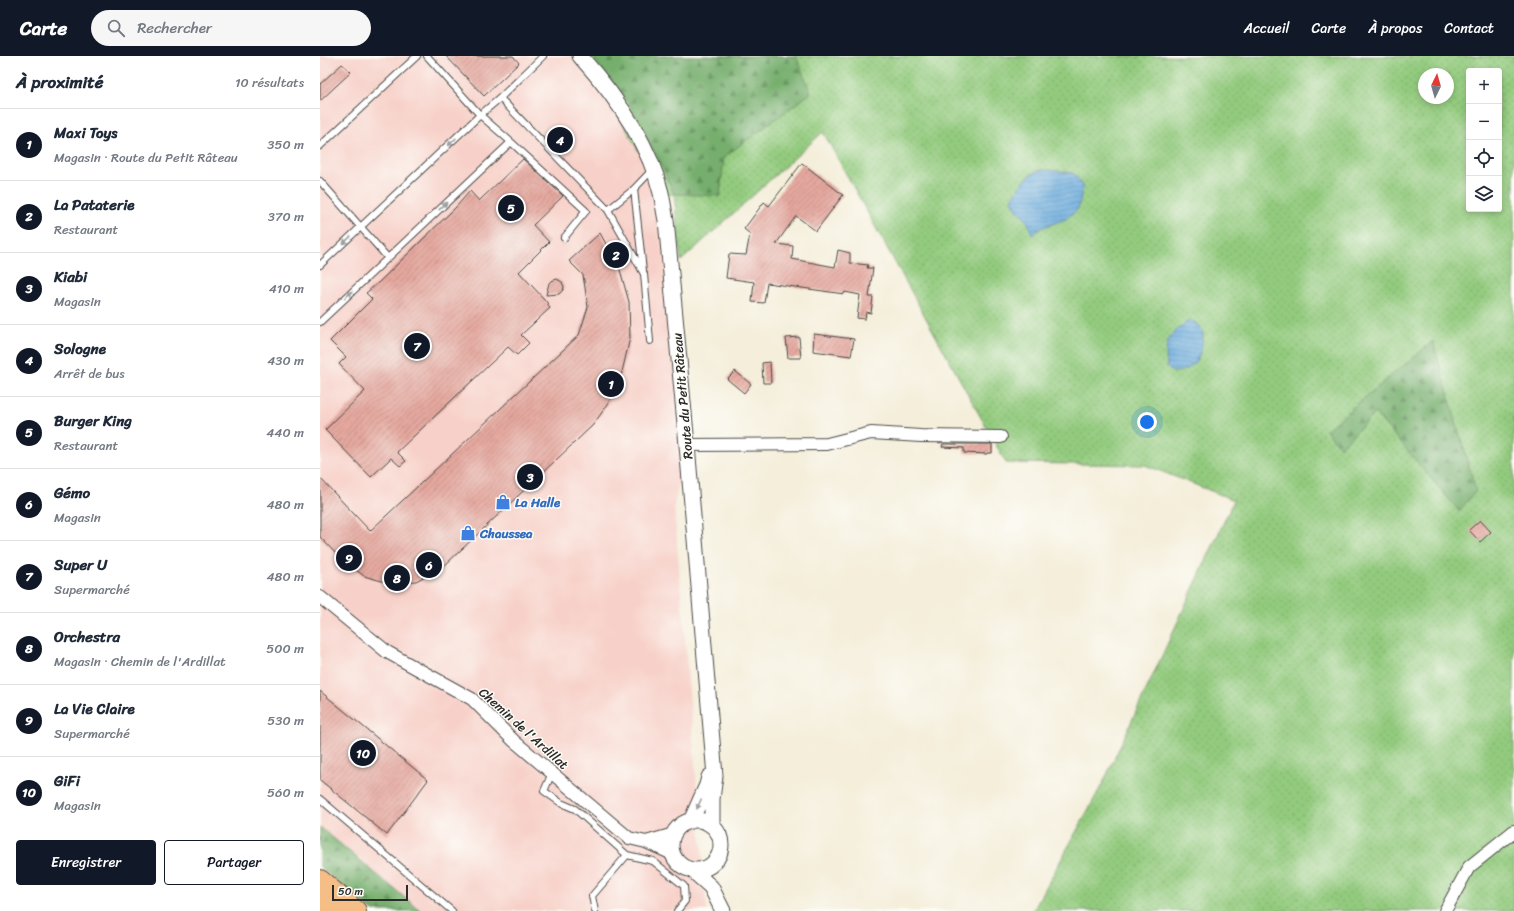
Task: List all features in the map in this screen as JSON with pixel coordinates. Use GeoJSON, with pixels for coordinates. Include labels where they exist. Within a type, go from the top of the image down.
{"type":"FeatureCollection","features":[{"type":"Feature","properties":{"kind":"highway"},"geometry":{"type":"LineString","coordinates":[[320,882],[355,911]]}},
{"type":"Feature","properties":{"kind":"highway"},"geometry":{"type":"LineString","coordinates":[[320,902],[330,911]]}},
{"type":"Feature","properties":{"kind":"street","name":"Route du Petit Râteau"},"geometry":{"type":"LineString","coordinates":[[580,56],[598,76],[624,110],[644,147],[661,192],[666,220],[715,776],[712,799],[712,826]]}},
{"type":"Feature","properties":{"kind":"street"},"geometry":{"type":"LineString","coordinates":[[687,445],[827,444],[871,432],[921,436],[1001,437]]}},
{"type":"Feature","properties":{"kind":"street","name":"Chemin de l'Ardillat"},"geometry":{"type":"LineString","coordinates":[[320,597],[387,652],[472,699],[514,741],[630,838],[646,842],[673,854]]}},
{"type":"Feature","properties":{"kind":"street","name":"Route du Petit Râteau"},"geometry":{"type":"LineString","coordinates":[[691,821],[707,785],[713,759]]}},
{"type":"Feature","properties":{"kind":"street"},"geometry":{"type":"LineString","coordinates":[[646,842],[674,834],[684,824],[691,821],[698,821],[712,826],[720,838],[720,854],[716,860],[705,869],[692,870]]}},
{"type":"Feature","properties":{"kind":"street"},"geometry":{"type":"LineString","coordinates":[[1445,911],[1469,867],[1514,831]]}},
{"type":"Feature","properties":{"kind":"street"},"geometry":{"type":"LineString","coordinates":[[674,834],[671,847],[673,854],[680,864],[692,870],[711,887],[724,911]]}},
{"type":"Feature","properties":{"kind":"street"},"geometry":{"type":"LineString","coordinates":[[716,860],[718,881],[724,911]]}},
{"type":"Feature","properties":{"kind":"lane"},"geometry":{"type":"LineString","coordinates":[[320,146],[417,56]]}},
{"type":"Feature","properties":{"kind":"lane"},"geometry":{"type":"LineString","coordinates":[[427,56],[480,115],[586,211],[564,238]]}},
{"type":"Feature","properties":{"kind":"lane"},"geometry":{"type":"LineString","coordinates":[[320,265],[500,98],[543,56]]}},
{"type":"Feature","properties":{"kind":"lane"},"geometry":{"type":"LineString","coordinates":[[500,98],[608,210],[644,274]]}},
{"type":"Feature","properties":{"kind":"lane"},"geometry":{"type":"LineString","coordinates":[[320,322],[511,142]]}},
{"type":"Feature","properties":{"kind":"lane"},"geometry":{"type":"LineString","coordinates":[[608,210],[634,189],[653,169]]}},
{"type":"Feature","properties":{"kind":"lane"},"geometry":{"type":"LineString","coordinates":[[320,182],[388,258]]}},
{"type":"Feature","properties":{"kind":"lane"},"geometry":{"type":"LineString","coordinates":[[634,189],[650,341]]}},
{"type":"Feature","properties":{"kind":"lane"},"geometry":{"type":"LineString","coordinates":[[552,773],[544,791],[561,803],[575,809],[627,855],[653,861],[684,886],[685,901],[677,911]]}},
{"type":"Feature","properties":{"kind":"lane"},"geometry":{"type":"LineString","coordinates":[[320,799],[452,911]]}},
{"type":"Feature","properties":{"kind":"lane"},"geometry":{"type":"LineString","coordinates":[[594,911],[592,896],[627,855]]}},
{"type":"Feature","properties":{"kind":"shaded area"},"geometry":{"type":"Polygon","coordinates":[[[320,56],[578,56],[617,112],[663,196],[683,470],[674,505],[707,911],[415,911],[320,834],[320,56]]]}},
{"type":"Feature","properties":{"kind":"green space"},"geometry":{"type":"Polygon","coordinates":[[[578,56],[1514,56],[1514,911],[1033,911],[1104,781],[1234,500],[1145,465],[1006,463],[823,132],[681,261],[674,194],[663,196],[617,112],[578,56]]]}},
{"type":"Feature","properties":{"kind":"green space"},"geometry":{"type":"Polygon","coordinates":[[[592,56],[796,56],[811,93],[724,157],[720,196],[674,194],[660,162],[629,103],[592,56]]]}},
{"type":"Feature","properties":{"kind":"green space"},"geometry":{"type":"Polygon","coordinates":[[[1433,341],[1476,491],[1459,511],[1375,413],[1340,448],[1326,430],[1433,341]]]}},
{"type":"Feature","properties":{"kind":"green space"},"geometry":{"type":"Polygon","coordinates":[[[320,827],[421,911],[373,911],[320,867],[320,827]]]}},
{"type":"Feature","properties":{"kind":"water"},"geometry":{"type":"Polygon","coordinates":[[[1047,170],[1073,173],[1083,188],[1078,209],[1066,219],[1041,228],[1032,235],[1026,220],[1014,205],[1012,200],[1019,187],[1029,176],[1037,171],[1047,170]]]}},
{"type":"Feature","properties":{"kind":"water"},"geometry":{"type":"Polygon","coordinates":[[[1190,320],[1196,323],[1203,332],[1200,354],[1187,369],[1172,372],[1167,367],[1167,344],[1172,335],[1190,320]]]}},
{"type":"Feature","properties":{"kind":"building"},"geometry":{"type":"Polygon","coordinates":[[[446,56],[513,56],[519,63],[484,96],[446,56]]]}},
{"type":"Feature","properties":{"kind":"building"},"geometry":{"type":"Polygon","coordinates":[[[342,64],[351,72],[320,101],[320,84],[342,64]]]}},
{"type":"Feature","properties":{"kind":"building"},"geometry":{"type":"Polygon","coordinates":[[[523,159],[563,196],[533,225],[549,242],[519,272],[546,301],[550,308],[521,335],[529,343],[517,355],[508,347],[397,452],[406,461],[400,466],[391,458],[371,477],[325,430],[365,391],[339,364],[346,357],[330,341],[372,299],[366,293],[456,207],[470,191],[479,201],[523,159]]]}},
{"type":"Feature","properties":{"kind":"building"},"geometry":{"type":"Polygon","coordinates":[[[802,163],[843,195],[816,231],[796,216],[776,244],[793,246],[792,259],[835,267],[838,250],[850,253],[850,263],[868,265],[867,268],[873,268],[869,297],[873,297],[871,313],[866,312],[865,319],[857,318],[860,295],[767,283],[764,303],[752,302],[754,282],[726,278],[729,254],[746,255],[750,234],[744,229],[764,202],[769,206],[802,163]]]}},
{"type":"Feature","properties":{"kind":"building"},"geometry":{"type":"Polygon","coordinates":[[[600,233],[620,270],[629,302],[630,338],[622,372],[608,404],[593,425],[444,566],[416,581],[389,583],[364,576],[339,557],[320,537],[320,478],[370,531],[579,335],[588,307],[583,275],[569,261],[600,233]]]}},
{"type":"Feature","properties":{"kind":"building"},"geometry":{"type":"Polygon","coordinates":[[[557,279],[562,282],[564,287],[563,290],[559,294],[546,295],[549,283],[557,279]]]}},
{"type":"Feature","properties":{"kind":"building"},"geometry":{"type":"Polygon","coordinates":[[[814,334],[854,339],[851,356],[813,351],[814,334]]]}},
{"type":"Feature","properties":{"kind":"building"},"geometry":{"type":"Polygon","coordinates":[[[799,337],[801,358],[788,358],[786,338],[799,337]]]}},
{"type":"Feature","properties":{"kind":"building"},"geometry":{"type":"Polygon","coordinates":[[[770,362],[771,383],[763,383],[762,363],[770,362]]]}},
{"type":"Feature","properties":{"kind":"building"},"geometry":{"type":"Polygon","coordinates":[[[735,371],[751,384],[744,393],[727,379],[735,371]]]}},
{"type":"Feature","properties":{"kind":"building"},"geometry":{"type":"Polygon","coordinates":[[[943,444],[992,444],[992,453],[964,453],[964,448],[942,447],[943,444]]]}},
{"type":"Feature","properties":{"kind":"building"},"geometry":{"type":"Polygon","coordinates":[[[1480,520],[1491,532],[1480,542],[1469,530],[1480,520]]]}},
{"type":"Feature","properties":{"kind":"building"},"geometry":{"type":"Polygon","coordinates":[[[320,691],[428,780],[387,835],[320,780],[320,691]]]}},
{"type":"Feature","properties":{"kind":"place","name":"Sologne"},"geometry":{"type":"Point","coordinates":[560,140]}},
{"type":"Feature","properties":{"kind":"place","name":"Burger King"},"geometry":{"type":"Point","coordinates":[511,208]}},
{"type":"Feature","properties":{"kind":"place","name":"La Pataterie"},"geometry":{"type":"Point","coordinates":[616,255]}},
{"type":"Feature","properties":{"kind":"place","name":"Super U"},"geometry":{"type":"Point","coordinates":[417,346]}},
{"type":"Feature","properties":{"kind":"place","name":"Maxi Toys"},"geometry":{"type":"Point","coordinates":[611,384]}},
{"type":"Feature","properties":{"kind":"place","name":"Kiabi"},"geometry":{"type":"Point","coordinates":[530,477]}},
{"type":"Feature","properties":{"kind":"place","name":"La Halle"},"geometry":{"type":"Point","coordinates":[503,502]}},
{"type":"Feature","properties":{"kind":"place","name":"Chaussea"},"geometry":{"type":"Point","coordinates":[468,533]}},
{"type":"Feature","properties":{"kind":"place","name":"La Vie Claire"},"geometry":{"type":"Point","coordinates":[349,558]}},
{"type":"Feature","properties":{"kind":"place","name":"Gémo"},"geometry":{"type":"Point","coordinates":[429,565]}},
{"type":"Feature","properties":{"kind":"place","name":"Orchestra"},"geometry":{"type":"Point","coordinates":[397,578]}},
{"type":"Feature","properties":{"kind":"place","name":"GiFi"},"geometry":{"type":"Point","coordinates":[363,753]}}]}
